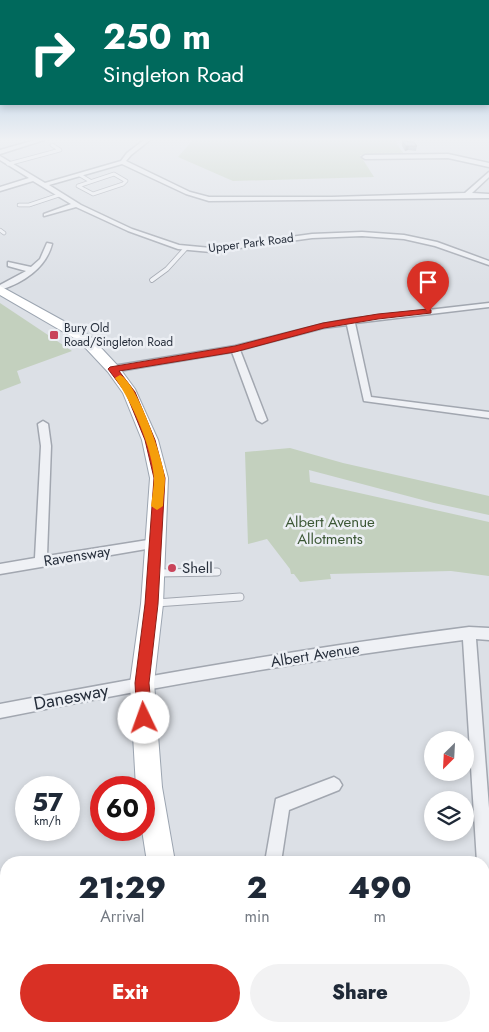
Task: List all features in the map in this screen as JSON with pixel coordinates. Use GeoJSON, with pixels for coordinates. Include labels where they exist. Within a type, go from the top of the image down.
{"type":"FeatureCollection","features":[{"type":"Feature","properties":{"kind":"main road"},"geometry":{"type":"LineString","coordinates":[[0,289],[84,338],[113,369],[130,392],[150,440],[159,478],[152,604],[142,683],[149,787],[160,856]]}},
{"type":"Feature","properties":{"kind":"street","name":"Upper Park Road"},"geometry":{"type":"LineString","coordinates":[[48,188],[130,230],[178,247],[211,250],[312,236],[362,234],[404,237],[437,244],[489,263]]}},
{"type":"Feature","properties":{"kind":"street"},"geometry":{"type":"LineString","coordinates":[[180,188],[209,198],[332,199],[489,196]]}},
{"type":"Feature","properties":{"kind":"street"},"geometry":{"type":"LineString","coordinates":[[467,195],[474,188]]}},
{"type":"Feature","properties":{"kind":"street"},"geometry":{"type":"LineString","coordinates":[[46,215],[77,204]]}},
{"type":"Feature","properties":{"kind":"street"},"geometry":{"type":"LineString","coordinates":[[0,289],[32,270],[48,252],[49,244]]}},
{"type":"Feature","properties":{"kind":"street"},"geometry":{"type":"LineString","coordinates":[[11,264],[32,270]]}},
{"type":"Feature","properties":{"kind":"street"},"geometry":{"type":"LineString","coordinates":[[113,369],[235,349],[323,326],[350,321],[489,305]]}},
{"type":"Feature","properties":{"kind":"street"},"geometry":{"type":"LineString","coordinates":[[350,321],[367,399],[489,415]]}},
{"type":"Feature","properties":{"kind":"street"},"geometry":{"type":"LineString","coordinates":[[235,349],[262,420]]}},
{"type":"Feature","properties":{"kind":"street"},"geometry":{"type":"LineString","coordinates":[[41,562],[46,446],[43,424]]}},
{"type":"Feature","properties":{"kind":"street","name":"Ravensway"},"geometry":{"type":"LineString","coordinates":[[0,569],[154,544]]}},
{"type":"Feature","properties":{"kind":"street"},"geometry":{"type":"LineString","coordinates":[[469,633],[484,856]]}},
{"type":"Feature","properties":{"kind":"street","name":"Albert Avenue"},"geometry":{"type":"LineString","coordinates":[[142,683],[390,643],[469,633],[489,634]]}},
{"type":"Feature","properties":{"kind":"street","name":"Danesway"},"geometry":{"type":"LineString","coordinates":[[0,711],[142,683]]}},
{"type":"Feature","properties":{"kind":"street"},"geometry":{"type":"LineString","coordinates":[[274,856],[282,805],[334,785]]}},
{"type":"Feature","properties":{"kind":"lane"},"geometry":{"type":"LineString","coordinates":[[83,188],[95,194],[111,188]]}},
{"type":"Feature","properties":{"kind":"lane"},"geometry":{"type":"LineString","coordinates":[[19,205],[29,205],[60,195]]}},
{"type":"Feature","properties":{"kind":"lane"},"geometry":{"type":"LineString","coordinates":[[0,230],[4,233]]}},
{"type":"Feature","properties":{"kind":"lane"},"geometry":{"type":"LineString","coordinates":[[152,280],[167,269],[186,248]]}},
{"type":"Feature","properties":{"kind":"lane"},"geometry":{"type":"LineString","coordinates":[[153,573],[191,574],[217,572]]}},
{"type":"Feature","properties":{"kind":"lane"},"geometry":{"type":"LineString","coordinates":[[152,604],[178,600],[240,597]]}},
{"type":"Feature","properties":{"kind":"green space"},"geometry":{"type":"Polygon","coordinates":[[[0,303],[72,351],[17,371],[21,383],[0,391],[0,303]]]}},
{"type":"Feature","properties":{"kind":"green space","name":"Albert Avenue Allotments"},"geometry":{"type":"Polygon","coordinates":[[[290,448],[343,463],[489,496],[489,515],[434,503],[309,470],[310,482],[489,522],[489,576],[451,571],[330,574],[331,579],[300,582],[294,574],[291,574],[290,569],[267,539],[248,544],[245,452],[290,448]]]}},
{"type":"Feature","properties":{"kind":"slow traffic"},"geometry":{"type":"LineString","coordinates":[[120,378],[130,392],[150,440],[159,478],[157,506]]}},
{"type":"Feature","properties":{"kind":"place","name":"Bury Old Road/Singleton Road"},"geometry":{"type":"Point","coordinates":[54,335]}},
{"type":"Feature","properties":{"kind":"place","name":"Shell"},"geometry":{"type":"Point","coordinates":[172,568]}},
{"type":"Feature","properties":{"kind":"route"},"geometry":{"type":"LineString","coordinates":[[144,718],[142,683],[152,604],[159,478],[150,440],[130,392],[113,369],[235,349],[323,326],[378,317],[428,312]]}}]}
